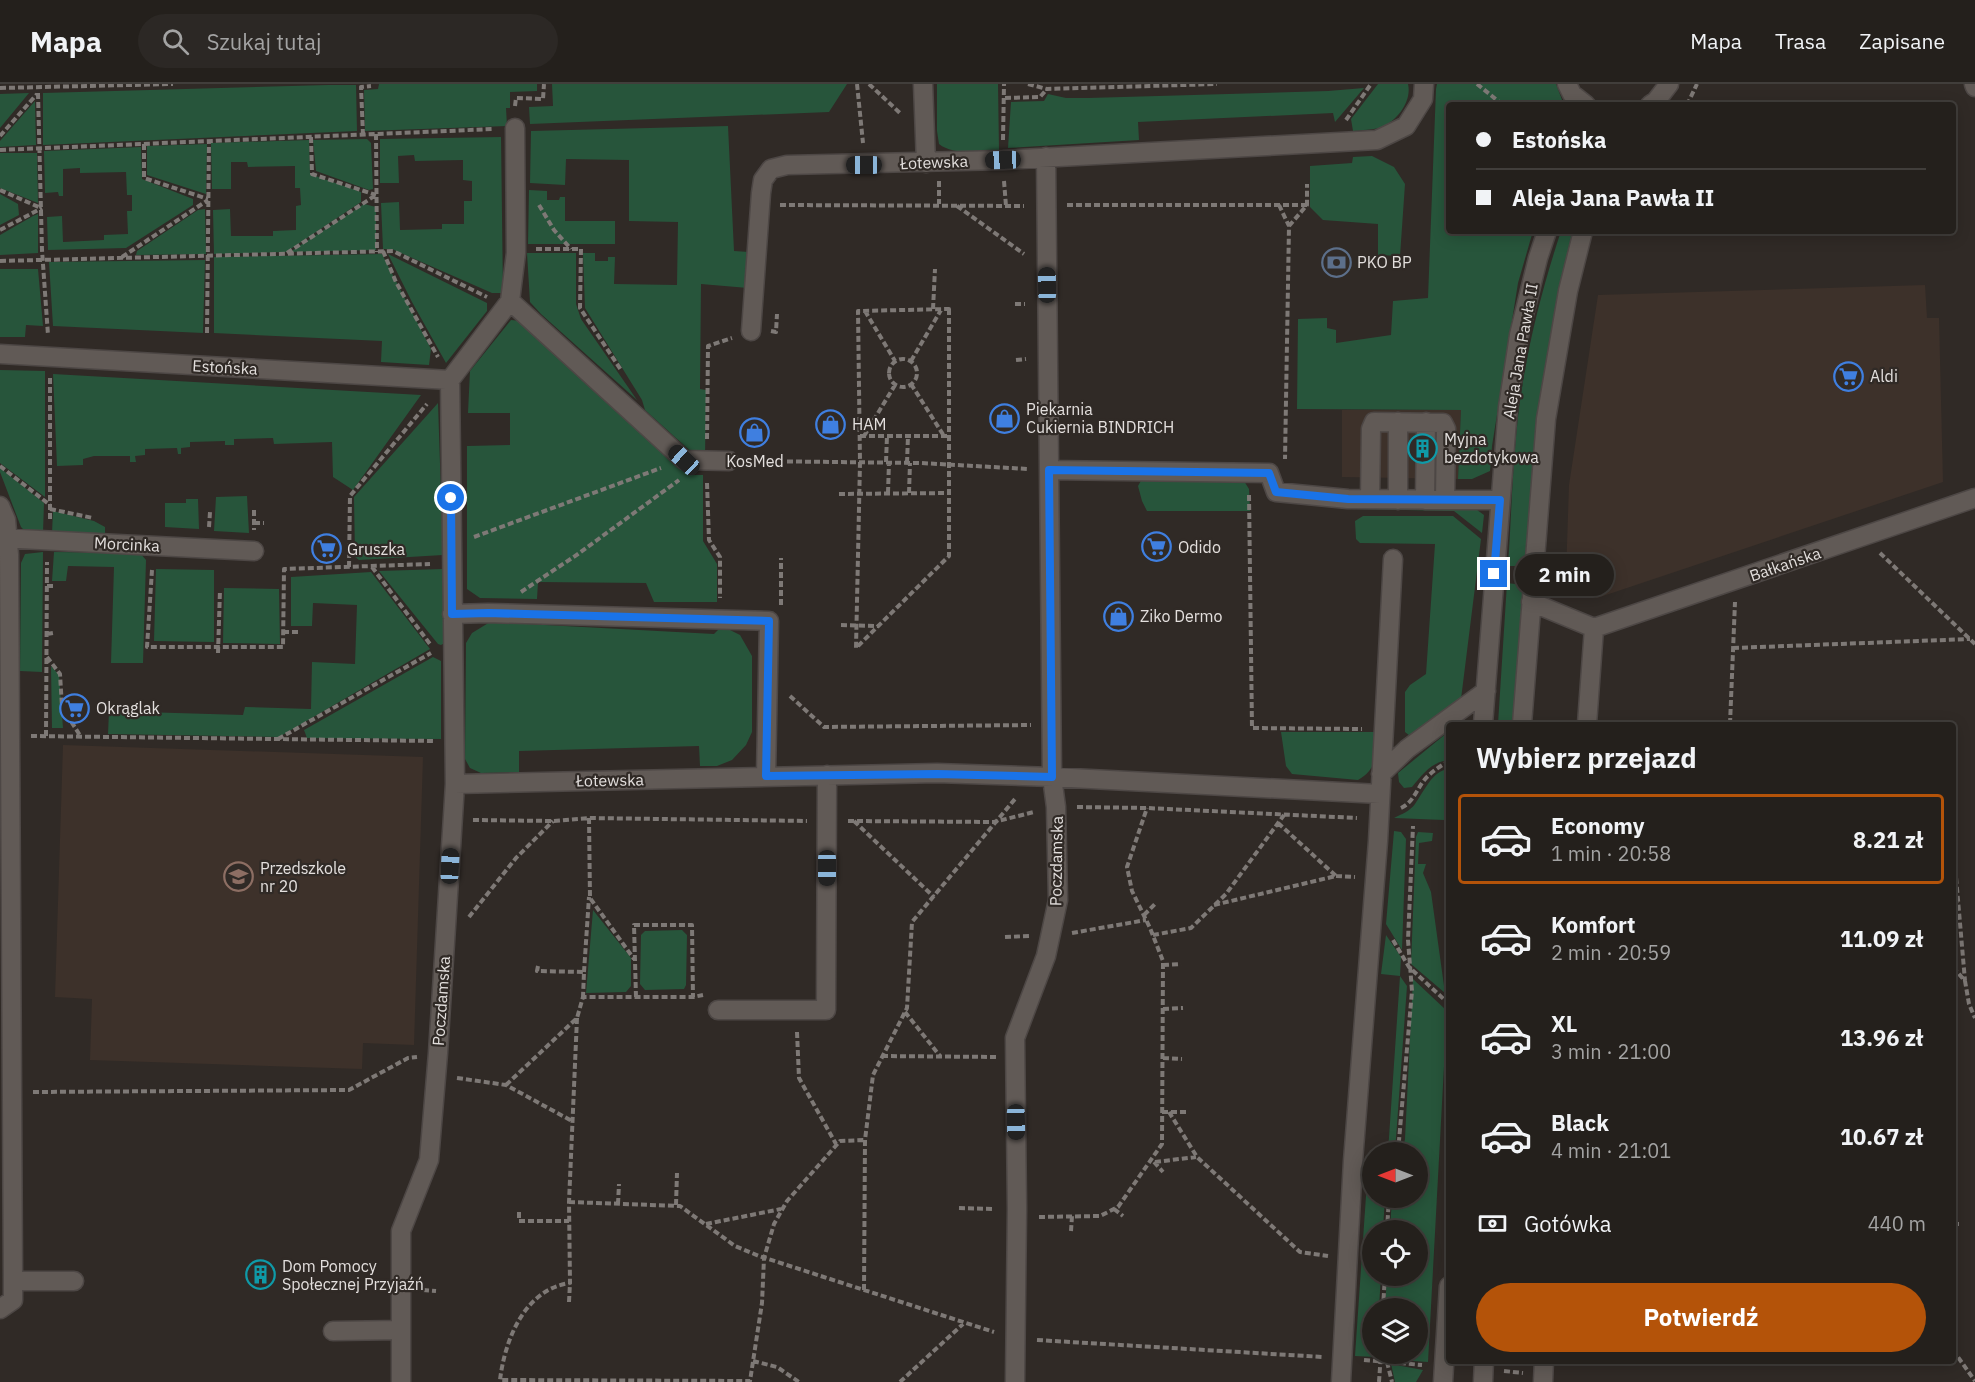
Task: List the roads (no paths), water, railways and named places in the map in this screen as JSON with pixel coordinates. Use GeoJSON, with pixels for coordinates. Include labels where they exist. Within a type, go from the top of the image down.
{"type":"FeatureCollection","features":[{"type":"Feature","properties":{"kind":"street"},"geometry":{"type":"LineString","coordinates":[[923,84],[926,163]]}},
{"type":"Feature","properties":{"kind":"street","name":"Łotewska"},"geometry":{"type":"LineString","coordinates":[[751,331],[761,193],[763,180],[771,169],[787,165],[926,163],[1377,140],[1406,126],[1423,99],[1424,84]]}},
{"type":"Feature","properties":{"kind":"street"},"geometry":{"type":"LineString","coordinates":[[1567,84],[1572,94],[1582,102]]}},
{"type":"Feature","properties":{"kind":"street"},"geometry":{"type":"LineString","coordinates":[[1654,102],[1669,84]]}},
{"type":"Feature","properties":{"kind":"street"},"geometry":{"type":"LineString","coordinates":[[515,128],[516,253],[508,303],[450,380],[452,614],[769,621],[766,776]]}},
{"type":"Feature","properties":{"kind":"street"},"geometry":{"type":"LineString","coordinates":[[1046,157],[1052,777],[1379,807]]}},
{"type":"Feature","properties":{"kind":"street","name":"Aleja Jana Pawła II"},"geometry":{"type":"LineString","coordinates":[[1484,722],[1508,407],[1519,335],[1546,234]]}},
{"type":"Feature","properties":{"kind":"street"},"geometry":{"type":"LineString","coordinates":[[1522,722],[1546,419],[1566,301],[1582,234]]}},
{"type":"Feature","properties":{"kind":"street"},"geometry":{"type":"LineString","coordinates":[[508,303],[684,460],[729,461]]}},
{"type":"Feature","properties":{"kind":"street","name":"Estońska"},"geometry":{"type":"LineString","coordinates":[[0,354],[450,380]]}},
{"type":"Feature","properties":{"kind":"street"},"geometry":{"type":"LineString","coordinates":[[1370,499],[1371,429],[1374,422],[1426,422],[1443,423],[1446,429],[1445,500]]}},
{"type":"Feature","properties":{"kind":"street"},"geometry":{"type":"LineString","coordinates":[[1398,422],[1398,500]]}},
{"type":"Feature","properties":{"kind":"street"},"geometry":{"type":"LineString","coordinates":[[1425,500],[1426,422]]}},
{"type":"Feature","properties":{"kind":"street"},"geometry":{"type":"LineString","coordinates":[[1049,470],[1269,473],[1276,492],[1348,499],[1500,500]]}},
{"type":"Feature","properties":{"kind":"street","name":"Bałkańska"},"geometry":{"type":"LineString","coordinates":[[1594,628],[1975,498]]}},
{"type":"Feature","properties":{"kind":"street"},"geometry":{"type":"LineString","coordinates":[[0,506],[6,520],[4,538],[9,736],[12,1092],[6,1115],[14,1281],[14,1300],[0,1309]]}},
{"type":"Feature","properties":{"kind":"street","name":"Morcinka"},"geometry":{"type":"LineString","coordinates":[[4,538],[254,551]]}},
{"type":"Feature","properties":{"kind":"street"},"geometry":{"type":"LineString","coordinates":[[1341,1382],[1353,1161],[1382,774],[1393,559]]}},
{"type":"Feature","properties":{"kind":"street"},"geometry":{"type":"LineString","coordinates":[[1531,602],[1594,628],[1587,722]]}},
{"type":"Feature","properties":{"kind":"street","name":"Poczdamska"},"geometry":{"type":"LineString","coordinates":[[401,1382],[401,1230],[429,1160],[438,1053],[455,784],[452,614]]}},
{"type":"Feature","properties":{"kind":"street"},"geometry":{"type":"LineString","coordinates":[[1382,774],[1407,749],[1486,691]]}},
{"type":"Feature","properties":{"kind":"street","name":"Łotewska"},"geometry":{"type":"LineString","coordinates":[[455,784],[827,775],[937,774],[1052,777]]}},
{"type":"Feature","properties":{"kind":"street"},"geometry":{"type":"LineString","coordinates":[[714,1002],[796,1010],[826,1010],[827,775]]}},
{"type":"Feature","properties":{"kind":"street","name":"Poczdamska"},"geometry":{"type":"LineString","coordinates":[[1015,1382],[1023,1213],[1015,1038],[1046,956],[1058,900],[1056,807],[1052,777]]}},
{"type":"Feature","properties":{"kind":"street"},"geometry":{"type":"LineString","coordinates":[[14,1281],[74,1281]]}},
{"type":"Feature","properties":{"kind":"street"},"geometry":{"type":"LineString","coordinates":[[333,1330],[401,1330]]}},
{"type":"Feature","properties":{"kind":"street"},"geometry":{"type":"LineString","coordinates":[[1443,1382],[1446,1334]]}},
{"type":"Feature","properties":{"kind":"street"},"geometry":{"type":"LineString","coordinates":[[1483,1382],[1484,1364]]}},
{"type":"Feature","properties":{"kind":"street"},"geometry":{"type":"LineString","coordinates":[[1543,1382],[1544,1364]]}},
{"type":"Feature","properties":{"kind":"place","name":"PKO BP"},"geometry":{"type":"Point","coordinates":[1336,262]}},
{"type":"Feature","properties":{"kind":"place","name":"Aldi"},"geometry":{"type":"Point","coordinates":[1849,376]}},
{"type":"Feature","properties":{"kind":"place","name":"Piekarnia Cukiernia BINDRICH"},"geometry":{"type":"Point","coordinates":[1005,418]}},
{"type":"Feature","properties":{"kind":"place","name":"HAM"},"geometry":{"type":"Point","coordinates":[831,424]}},
{"type":"Feature","properties":{"kind":"place","name":"KosMed"},"geometry":{"type":"Point","coordinates":[755,433]}},
{"type":"Feature","properties":{"kind":"place","name":"Myjna bezdotykowa"},"geometry":{"type":"Point","coordinates":[1423,448]}},
{"type":"Feature","properties":{"kind":"place","name":"Odido"},"geometry":{"type":"Point","coordinates":[1157,547]}},
{"type":"Feature","properties":{"kind":"place","name":"Gruszka"},"geometry":{"type":"Point","coordinates":[326,549]}},
{"type":"Feature","properties":{"kind":"place","name":"Ziko Dermo"},"geometry":{"type":"Point","coordinates":[1119,616]}},
{"type":"Feature","properties":{"kind":"place","name":"Okrąglak"},"geometry":{"type":"Point","coordinates":[75,708]}},
{"type":"Feature","properties":{"kind":"place","name":"Przedszkole nr 20"},"geometry":{"type":"Point","coordinates":[239,877]}},
{"type":"Feature","properties":{"kind":"place","name":"Dom Pomocy Społecznej Przyjaźń"},"geometry":{"type":"Point","coordinates":[261,1275]}}]}
